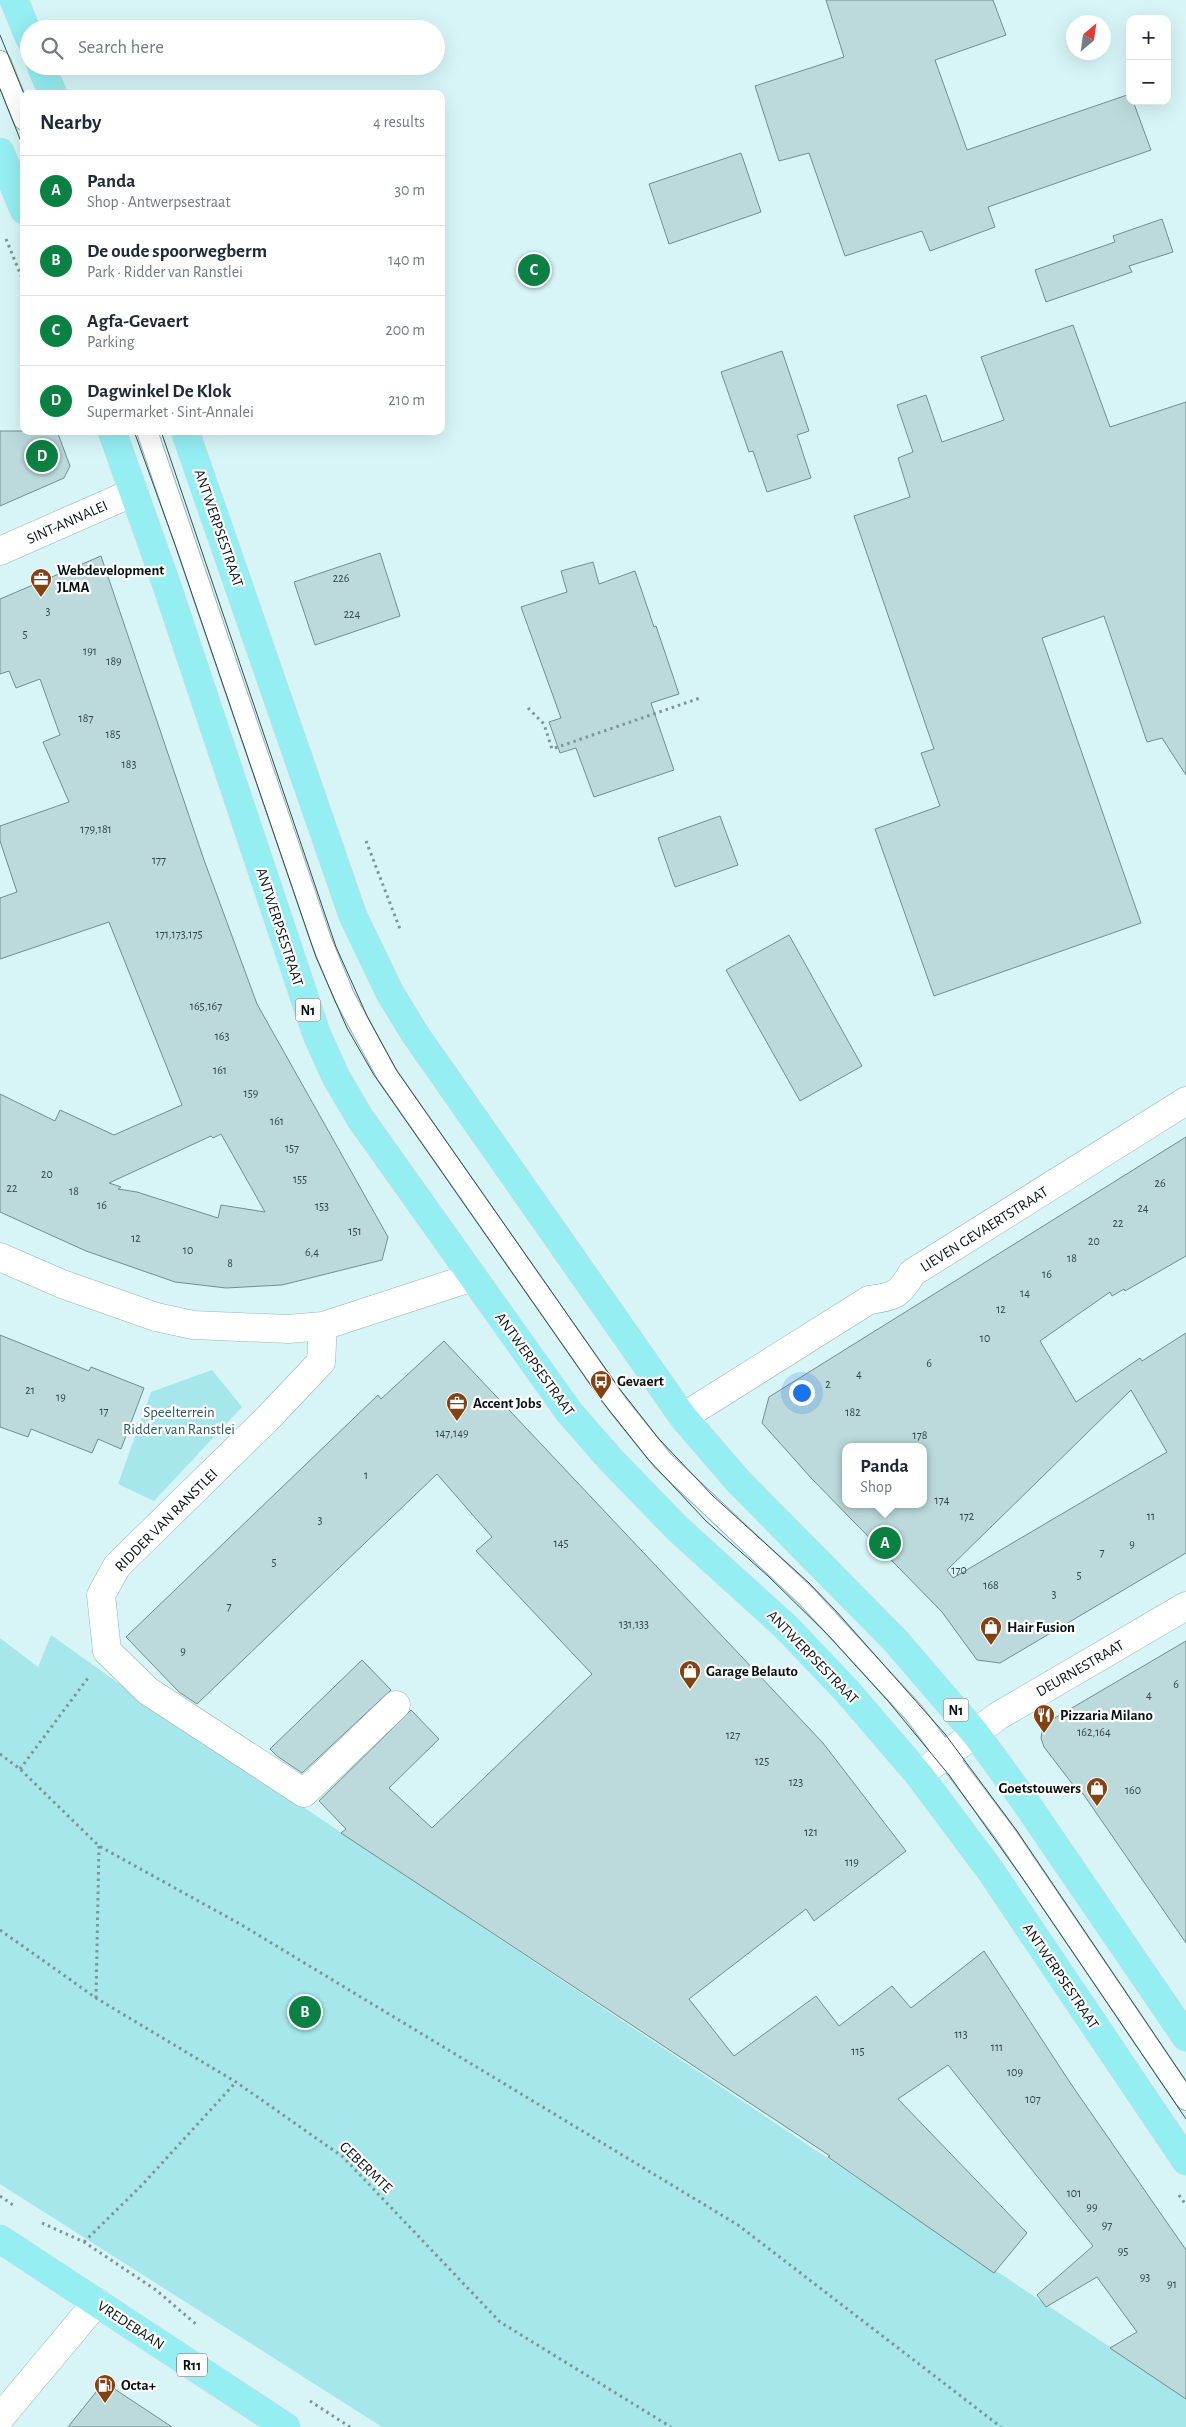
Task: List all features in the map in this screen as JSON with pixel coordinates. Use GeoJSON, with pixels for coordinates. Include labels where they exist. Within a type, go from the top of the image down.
{"type":"FeatureCollection","features":[{"type":"Feature","properties":{"kind":"main road"},"geometry":{"type":"LineString","coordinates":[[14,0],[22,20]]}},
{"type":"Feature","properties":{"kind":"main road"},"geometry":{"type":"LineString","coordinates":[[45,75],[50,90]]}},
{"type":"Feature","properties":{"kind":"main road"},"geometry":{"type":"LineString","coordinates":[[0,152],[20,200]]}},
{"type":"Feature","properties":{"kind":"main road","name":"ANTWERPSESTRAAT"},"geometry":{"type":"LineString","coordinates":[[113,435],[317,1036],[336,1076],[360,1118],[569,1412],[611,1460],[678,1529],[786,1627],[846,1690],[919,1775],[990,1870],[1186,2161]]}},
{"type":"Feature","properties":{"kind":"main road","name":"ANTWERPSESTRAAT"},"geometry":{"type":"LineString","coordinates":[[186,435],[352,916],[390,993],[443,1078],[683,1417],[738,1481],[895,1640],[975,1733],[1030,1808],[1186,2037]]}},
{"type":"Feature","properties":{"kind":"main road","name":"VREDEBAAN"},"geometry":{"type":"LineString","coordinates":[[0,2239],[286,2427]]}},
{"type":"Feature","properties":{"kind":"street","name":"SINT-ANNALEI"},"geometry":{"type":"LineString","coordinates":[[0,551],[134,492]]}},
{"type":"Feature","properties":{"kind":"street","name":"LIEVEN GEVAERTSTRAAT"},"geometry":{"type":"LineString","coordinates":[[683,1417],[869,1300],[887,1298],[903,1290],[912,1273],[1186,1101]]}},
{"type":"Feature","properties":{"kind":"street"},"geometry":{"type":"LineString","coordinates":[[0,1257],[62,1284],[156,1316],[193,1325],[288,1329],[323,1326],[473,1277]]}},
{"type":"Feature","properties":{"kind":"street","name":"RIDDER VAN RANSTLEI"},"geometry":{"type":"LineString","coordinates":[[108,1651],[101,1595],[117,1566],[268,1418],[321,1362],[323,1326]]}},
{"type":"Feature","properties":{"kind":"street","name":"DEURNESTRAAT"},"geometry":{"type":"LineString","coordinates":[[919,1775],[998,1716],[1186,1606]]}},
{"type":"Feature","properties":{"kind":"street"},"geometry":{"type":"LineString","coordinates":[[108,1651],[148,1690],[304,1793],[396,1705]]}},
{"type":"Feature","properties":{"kind":"street"},"geometry":{"type":"LineString","coordinates":[[0,2418],[97,2302]]}},
{"type":"Feature","properties":{"kind":"lane"},"geometry":{"type":"LineString","coordinates":[[0,61],[20,110]]}},
{"type":"Feature","properties":{"kind":"lane"},"geometry":{"type":"LineString","coordinates":[[148,435],[321,940],[344,996],[386,1073],[617,1404],[663,1461],[807,1596],[908,1706],[947,1755],[1004,1832],[1186,2100]]}},
{"type":"Feature","properties":{"kind":"path"},"geometry":{"type":"LineString","coordinates":[[3,233],[20,274]]}},
{"type":"Feature","properties":{"kind":"path"},"geometry":{"type":"LineString","coordinates":[[528,708],[544,724],[552,749],[700,698]]}},
{"type":"Feature","properties":{"kind":"path"},"geometry":{"type":"LineString","coordinates":[[363,833],[401,932]]}},
{"type":"Feature","properties":{"kind":"path"},"geometry":{"type":"LineString","coordinates":[[20,1768],[108,1651]]}},
{"type":"Feature","properties":{"kind":"path"},"geometry":{"type":"LineString","coordinates":[[0,1754],[20,1768],[99,1846],[240,1924],[738,2225],[1001,2427]]}},
{"type":"Feature","properties":{"kind":"path"},"geometry":{"type":"LineString","coordinates":[[96,1998],[99,1846]]}},
{"type":"Feature","properties":{"kind":"path","name":"GEBERMTE"},"geometry":{"type":"LineString","coordinates":[[0,1930],[96,1998],[236,2082],[343,2157],[500,2322],[671,2427]]}},
{"type":"Feature","properties":{"kind":"path"},"geometry":{"type":"LineString","coordinates":[[84,2242],[142,2185],[236,2082]]}},
{"type":"Feature","properties":{"kind":"path"},"geometry":{"type":"LineString","coordinates":[[1175,2189],[1186,2205]]}},
{"type":"Feature","properties":{"kind":"path"},"geometry":{"type":"LineString","coordinates":[[0,2196],[24,2211]]}},
{"type":"Feature","properties":{"kind":"path"},"geometry":{"type":"LineString","coordinates":[[39,2222],[84,2242],[156,2290],[199,2326]]}},
{"type":"Feature","properties":{"kind":"path"},"geometry":{"type":"LineString","coordinates":[[302,2396],[350,2427]]}},
{"type":"Feature","properties":{"kind":"green space","name":"Speelterrein Ridder van Ranstlei"},"geometry":{"type":"Polygon","coordinates":[[[212,1370],[242,1407],[154,1501],[118,1484],[151,1392],[212,1370]]]}},
{"type":"Feature","properties":{"kind":"green space"},"geometry":{"type":"Polygon","coordinates":[[[51,1635],[121,1685],[1186,2398],[1186,2427],[382,2427],[0,2184],[0,1638],[38,1667],[51,1635]]]}},
{"type":"Feature","properties":{"kind":"building"},"geometry":{"type":"Polygon","coordinates":[[[826,0],[993,0],[1006,35],[935,60],[967,150],[1126,95],[1126,105],[1134,105],[1151,150],[988,207],[995,227],[930,251],[922,231],[845,256],[809,153],[779,161],[755,86],[844,57],[826,0]]]}},
{"type":"Feature","properties":{"kind":"building"},"geometry":{"type":"Polygon","coordinates":[[[741,153],[761,212],[669,244],[649,184],[741,153]]]}},
{"type":"Feature","properties":{"kind":"building"},"geometry":{"type":"Polygon","coordinates":[[[1162,219],[1173,252],[1129,266],[1132,272],[1046,302],[1035,270],[1115,242],[1113,236],[1162,219]]]}},
{"type":"Feature","properties":{"kind":"building"},"geometry":{"type":"Polygon","coordinates":[[[1073,325],[1110,427],[1186,402],[1186,775],[1162,738],[1147,742],[1104,616],[1042,638],[1141,923],[934,996],[875,829],[940,806],[921,753],[934,749],[854,516],[910,497],[898,458],[913,452],[897,405],[926,395],[942,442],[1004,420],[981,357],[1073,325]]]}},
{"type":"Feature","properties":{"kind":"building"},"geometry":{"type":"Polygon","coordinates":[[[782,351],[809,431],[797,435],[811,478],[767,492],[753,451],[749,452],[721,372],[782,351]]]}},
{"type":"Feature","properties":{"kind":"building"},"geometry":{"type":"Polygon","coordinates":[[[0,431],[20,431],[20,435],[58,435],[70,466],[64,478],[0,506],[0,431]]]}},
{"type":"Feature","properties":{"kind":"building"},"geometry":{"type":"Polygon","coordinates":[[[380,553],[400,616],[315,645],[294,582],[380,553]]]}},
{"type":"Feature","properties":{"kind":"building"},"geometry":{"type":"Polygon","coordinates":[[[101,556],[204,860],[257,1004],[388,1237],[382,1260],[282,1285],[226,1288],[175,1282],[86,1251],[0,1212],[0,1094],[55,1121],[60,1110],[114,1135],[182,1105],[109,922],[0,959],[0,898],[17,892],[0,841],[0,826],[69,802],[43,742],[60,735],[40,679],[16,688],[9,671],[0,674],[0,599],[101,556]],[[221,1134],[213,1138],[211,1136],[109,1183],[121,1187],[118,1189],[137,1192],[218,1218],[221,1205],[265,1212],[221,1134]]]}},
{"type":"Feature","properties":{"kind":"building"},"geometry":{"type":"Polygon","coordinates":[[[593,562],[599,584],[635,571],[679,694],[651,703],[674,770],[594,797],[576,748],[560,753],[549,722],[561,718],[521,607],[567,592],[561,571],[593,562]]]}},
{"type":"Feature","properties":{"kind":"building"},"geometry":{"type":"Polygon","coordinates":[[[720,816],[738,865],[675,887],[658,838],[720,816]]]}},
{"type":"Feature","properties":{"kind":"building"},"geometry":{"type":"Polygon","coordinates":[[[789,935],[862,1066],[800,1101],[726,970],[789,935]]]}},
{"type":"Feature","properties":{"kind":"building"},"geometry":{"type":"Polygon","coordinates":[[[1186,1137],[1186,1256],[1125,1291],[1124,1289],[1112,1296],[1110,1292],[1040,1341],[1076,1402],[1140,1358],[1142,1361],[1186,1333],[1186,1553],[1000,1663],[977,1660],[942,1612],[812,1479],[762,1423],[769,1397],[1186,1137]],[[1131,1390],[947,1570],[953,1578],[1167,1452],[1131,1390]]]}},
{"type":"Feature","properties":{"kind":"building"},"geometry":{"type":"Polygon","coordinates":[[[0,1335],[89,1371],[91,1367],[144,1388],[121,1449],[98,1439],[92,1453],[31,1429],[28,1437],[0,1427],[0,1335]]]}},
{"type":"Feature","properties":{"kind":"building"},"geometry":{"type":"Polygon","coordinates":[[[444,1341],[823,1743],[906,1851],[814,1921],[806,1909],[689,1999],[734,2056],[816,1996],[839,2026],[892,1986],[911,2008],[984,1951],[1071,2084],[1186,2250],[1186,2399],[1110,2348],[1137,2332],[1097,2277],[1046,2307],[1037,2295],[1093,2246],[948,2065],[898,2099],[1027,2233],[994,2273],[828,2157],[830,2156],[341,1833],[346,1829],[319,1801],[411,1710],[439,1739],[389,1788],[432,1828],[592,1674],[476,1551],[492,1537],[437,1474],[197,1704],[179,1692],[126,1637],[378,1395],[381,1399],[444,1341]]]}},
{"type":"Feature","properties":{"kind":"building"},"geometry":{"type":"Polygon","coordinates":[[[1186,1641],[1186,1943],[1077,1785],[1074,1786],[1044,1747],[1041,1738],[1043,1727],[1048,1722],[1186,1641]]]}},
{"type":"Feature","properties":{"kind":"building"},"geometry":{"type":"Polygon","coordinates":[[[362,1660],[391,1690],[302,1773],[277,1756],[270,1749],[362,1660]]]}},
{"type":"Feature","properties":{"kind":"building"},"geometry":{"type":"Polygon","coordinates":[[[104,2382],[172,2427],[68,2427],[104,2382]]]}},
{"type":"Feature","properties":{"kind":"tram line"},"geometry":{"type":"LineString","coordinates":[[0,35],[22,90]]}},
{"type":"Feature","properties":{"kind":"tram line"},"geometry":{"type":"LineString","coordinates":[[0,89],[20,139]]}},
{"type":"Feature","properties":{"kind":"tram line"},"geometry":{"type":"LineString","coordinates":[[135,435],[177,550],[316,957],[347,1028],[374,1075],[601,1400],[648,1459],[706,1521],[768,1576],[828,1635],[888,1701],[949,1775],[1023,1879],[1186,2119]]}},
{"type":"Feature","properties":{"kind":"tram line"},"geometry":{"type":"LineString","coordinates":[[162,435],[336,947],[367,1016],[397,1071],[619,1388],[659,1439],[713,1496],[808,1582],[945,1734],[1017,1831],[1186,2081]]}},
{"type":"Feature","properties":{"kind":"place","name":"Agfa-Gevaert"},"geometry":{"type":"Point","coordinates":[534,270]}},
{"type":"Feature","properties":{"kind":"place","name":"Dagwinkel De Klok"},"geometry":{"type":"Point","coordinates":[42,456]}},
{"type":"Feature","properties":{"kind":"place","name":"Webdevelopment JLMA"},"geometry":{"type":"Point","coordinates":[41,598]}},
{"type":"Feature","properties":{"kind":"place","name":"Gevaert"},"geometry":{"type":"Point","coordinates":[601,1400]}},
{"type":"Feature","properties":{"kind":"place","name":"Accent Jobs"},"geometry":{"type":"Point","coordinates":[457,1422]}},
{"type":"Feature","properties":{"kind":"place","name":"Panda"},"geometry":{"type":"Point","coordinates":[885,1543]}},
{"type":"Feature","properties":{"kind":"place","name":"Hair Fusion"},"geometry":{"type":"Point","coordinates":[991,1646]}},
{"type":"Feature","properties":{"kind":"place","name":"Garage Belauto"},"geometry":{"type":"Point","coordinates":[690,1690]}},
{"type":"Feature","properties":{"kind":"place","name":"Pizzaria Milano"},"geometry":{"type":"Point","coordinates":[1044,1734]}},
{"type":"Feature","properties":{"kind":"place","name":"Goetstouwers"},"geometry":{"type":"Point","coordinates":[1097,1807]}},
{"type":"Feature","properties":{"kind":"place","name":"De oude spoorwegberm"},"geometry":{"type":"Point","coordinates":[305,2012]}},
{"type":"Feature","properties":{"kind":"place","name":"Octa+"},"geometry":{"type":"Point","coordinates":[105,2404]}}]}
